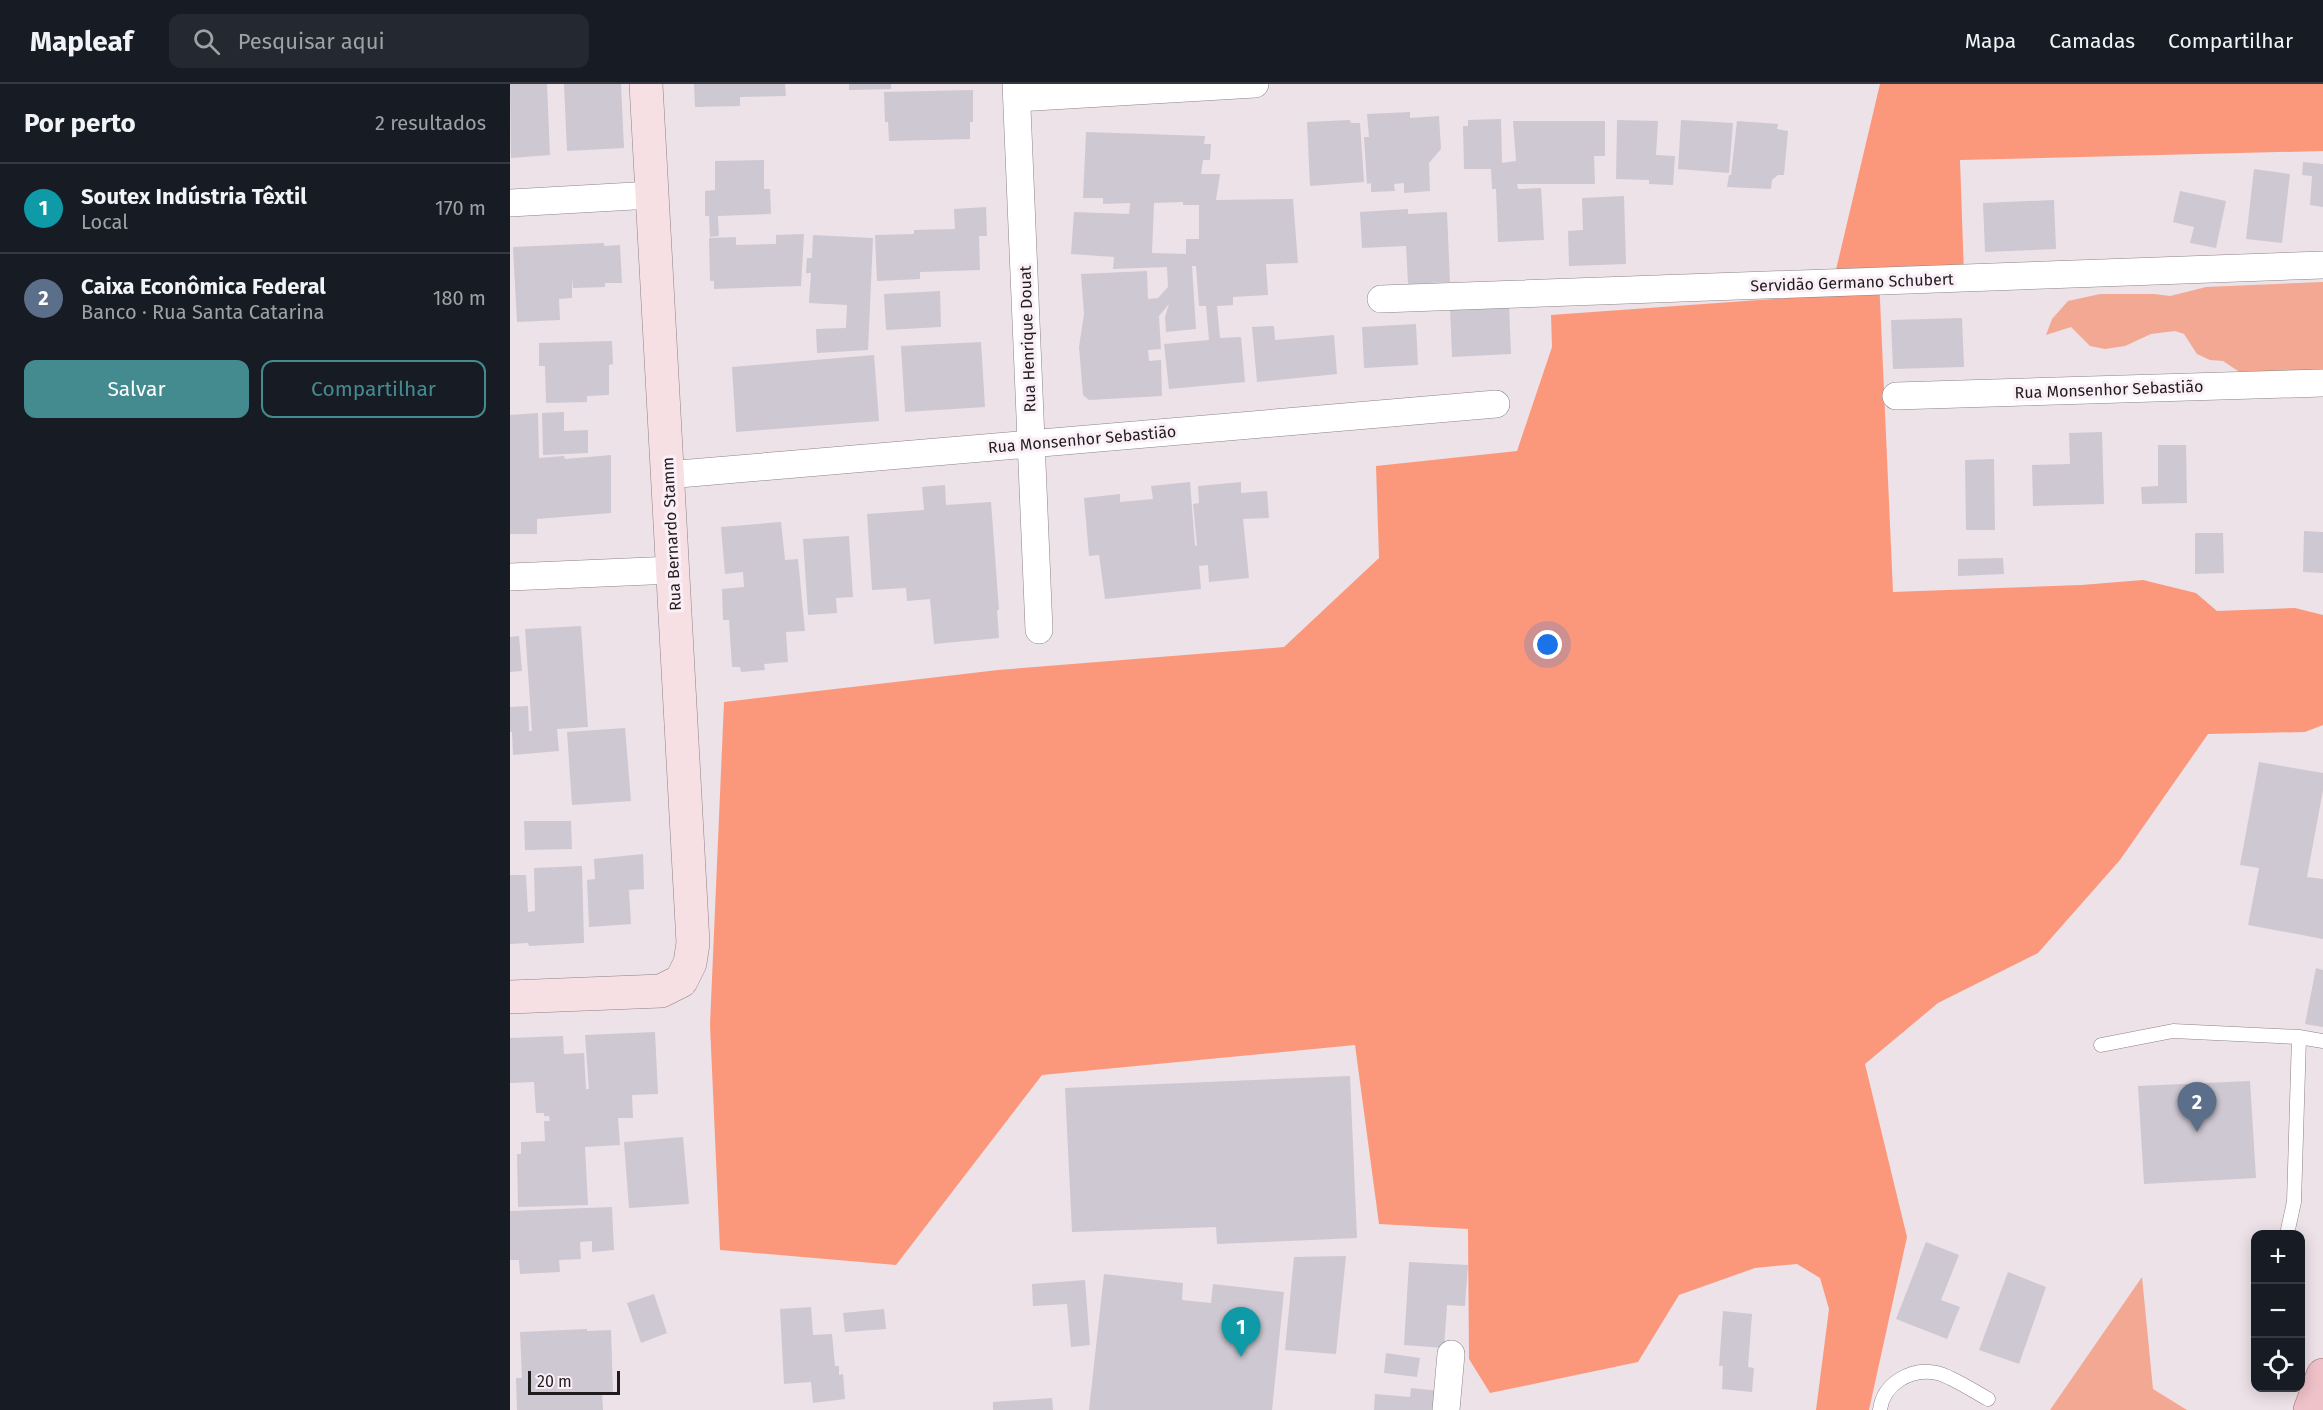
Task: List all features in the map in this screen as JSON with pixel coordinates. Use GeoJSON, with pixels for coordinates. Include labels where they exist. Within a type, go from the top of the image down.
{"type":"FeatureCollection","features":[{"type":"Feature","properties":{"kind":"main road"},"geometry":{"type":"LineString","coordinates":[[2310,1410],[2323,1375]]}},
{"type":"Feature","properties":{"kind":"street","name":"Rua Bernardo Stamm"},"geometry":{"type":"LineString","coordinates":[[510,997],[661,991],[681,981],[690,963],[693,943],[646,84]]}},
{"type":"Feature","properties":{"kind":"street"},"geometry":{"type":"LineString","coordinates":[[1016,91],[1255,84]]}},
{"type":"Feature","properties":{"kind":"street","name":"Rua Henrique Douat"},"geometry":{"type":"LineString","coordinates":[[1016,91],[1039,630]]}},
{"type":"Feature","properties":{"kind":"street"},"geometry":{"type":"LineString","coordinates":[[510,202],[652,195]]}},
{"type":"Feature","properties":{"kind":"street","name":"Servidão Germano Schubert"},"geometry":{"type":"LineString","coordinates":[[1380,299],[2323,265]]}},
{"type":"Feature","properties":{"kind":"street","name":"Rua Monsenhor Sebastião"},"geometry":{"type":"LineString","coordinates":[[1896,396],[2323,383]]}},
{"type":"Feature","properties":{"kind":"street","name":"Rua Monsenhor Sebastião"},"geometry":{"type":"LineString","coordinates":[[667,475],[1496,404]]}},
{"type":"Feature","properties":{"kind":"street"},"geometry":{"type":"LineString","coordinates":[[510,577],[673,570]]}},
{"type":"Feature","properties":{"kind":"street"},"geometry":{"type":"LineString","coordinates":[[1446,1410],[1451,1354]]}},
{"type":"Feature","properties":{"kind":"lane"},"geometry":{"type":"LineString","coordinates":[[2101,1046],[2172,1031],[2300,1037],[2323,1041]]}},
{"type":"Feature","properties":{"kind":"lane"},"geometry":{"type":"LineString","coordinates":[[2288,1230],[2294,1202],[2300,1037]]}},
{"type":"Feature","properties":{"kind":"lane"},"geometry":{"type":"LineString","coordinates":[[1880,1410],[1890,1387],[1905,1376],[1921,1372],[1937,1373],[1988,1399]]}},
{"type":"Feature","properties":{"kind":"shaded area"},"geometry":{"type":"Polygon","coordinates":[[[1880,84],[2323,84],[2323,151],[1960,160],[1964,275],[1879,278],[1893,592],[2081,585],[2143,580],[2196,593],[2217,611],[2295,608],[2323,615],[2323,725],[2305,732],[2208,734],[2120,860],[2038,953],[1938,1003],[1865,1064],[1907,1237],[1869,1410],[1816,1410],[1829,1309],[1820,1278],[1797,1264],[1755,1268],[1679,1295],[1638,1362],[1490,1393],[1469,1359],[1468,1229],[1379,1224],[1355,1045],[1042,1075],[896,1265],[720,1250],[710,1025],[724,702],[998,670],[1284,647],[1379,558],[1376,466],[1517,451],[1552,347],[1551,315],[1830,295],[1880,84]]]}},
{"type":"Feature","properties":{"kind":"shaded area"},"geometry":{"type":"Polygon","coordinates":[[[2323,282],[2323,375],[2250,379],[2223,361],[2210,360],[2197,354],[2184,334],[2175,331],[2151,334],[2125,346],[2105,349],[2090,346],[2071,327],[2046,335],[2052,319],[2068,301],[2100,294],[2170,296],[2206,287],[2323,282]]]}},
{"type":"Feature","properties":{"kind":"shaded area"},"geometry":{"type":"Polygon","coordinates":[[[2142,1277],[2153,1389],[2187,1410],[2050,1410],[2142,1277]]]}},
{"type":"Feature","properties":{"kind":"building"},"geometry":{"type":"Polygon","coordinates":[[[510,84],[547,84],[550,155],[511,158],[510,84]]]}},
{"type":"Feature","properties":{"kind":"building"},"geometry":{"type":"Polygon","coordinates":[[[564,84],[621,84],[624,148],[567,151],[564,84]]]}},
{"type":"Feature","properties":{"kind":"building"},"geometry":{"type":"Polygon","coordinates":[[[694,84],[785,84],[786,96],[740,97],[740,106],[695,107],[694,84]]]}},
{"type":"Feature","properties":{"kind":"building"},"geometry":{"type":"Polygon","coordinates":[[[849,84],[891,84],[891,89],[849,90],[849,84]]]}},
{"type":"Feature","properties":{"kind":"building"},"geometry":{"type":"Polygon","coordinates":[[[973,90],[973,122],[970,122],[970,139],[889,141],[888,122],[885,122],[884,92],[973,90]]]}},
{"type":"Feature","properties":{"kind":"building"},"geometry":{"type":"Polygon","coordinates":[[[1410,112],[1410,118],[1439,116],[1441,149],[1429,163],[1430,191],[1404,193],[1404,183],[1394,184],[1395,191],[1371,192],[1371,183],[1367,184],[1364,137],[1369,137],[1367,114],[1410,112]]]}},
{"type":"Feature","properties":{"kind":"building"},"geometry":{"type":"Polygon","coordinates":[[[1501,119],[1502,163],[1516,161],[1513,121],[1605,121],[1605,156],[1594,156],[1595,184],[1517,184],[1518,189],[1541,188],[1544,240],[1498,242],[1496,189],[1492,189],[1491,169],[1464,169],[1463,126],[1468,126],[1468,120],[1501,119]]]}},
{"type":"Feature","properties":{"kind":"building"},"geometry":{"type":"Polygon","coordinates":[[[1350,120],[1351,123],[1360,123],[1364,182],[1310,186],[1307,122],[1350,120]]]}},
{"type":"Feature","properties":{"kind":"building"},"geometry":{"type":"Polygon","coordinates":[[[1617,120],[1658,121],[1656,155],[1675,156],[1673,185],[1649,184],[1649,180],[1616,179],[1617,120]]]}},
{"type":"Feature","properties":{"kind":"building"},"geometry":{"type":"Polygon","coordinates":[[[1681,120],[1733,123],[1729,173],[1678,169],[1681,120]]]}},
{"type":"Feature","properties":{"kind":"building"},"geometry":{"type":"Polygon","coordinates":[[[1737,121],[1778,124],[1777,129],[1788,131],[1784,175],[1778,175],[1772,180],[1771,189],[1727,187],[1729,175],[1731,175],[1737,121]]]}},
{"type":"Feature","properties":{"kind":"building"},"geometry":{"type":"Polygon","coordinates":[[[1086,132],[1205,136],[1204,144],[1211,144],[1210,160],[1203,160],[1201,174],[1220,174],[1216,200],[1293,199],[1298,263],[1266,264],[1268,295],[1233,297],[1233,305],[1217,306],[1220,338],[1241,337],[1245,382],[1169,389],[1164,344],[1209,340],[1206,306],[1199,306],[1196,266],[1192,266],[1196,329],[1166,332],[1165,317],[1169,304],[1159,316],[1161,349],[1148,350],[1149,361],[1161,360],[1162,396],[1089,400],[1083,395],[1079,347],[1084,314],[1081,274],[1147,271],[1148,299],[1158,298],[1168,287],[1167,267],[1113,269],[1114,257],[1071,254],[1074,212],[1129,214],[1130,203],[1103,204],[1103,198],[1083,198],[1086,132]],[[1183,202],[1154,203],[1152,253],[1186,254],[1186,239],[1199,239],[1199,205],[1183,205],[1183,202]]]}},
{"type":"Feature","properties":{"kind":"building"},"geometry":{"type":"Polygon","coordinates":[[[764,160],[764,189],[770,189],[771,214],[718,216],[719,236],[710,237],[709,216],[705,216],[705,191],[715,190],[715,161],[764,160]]]}},
{"type":"Feature","properties":{"kind":"building"},"geometry":{"type":"Polygon","coordinates":[[[2303,162],[2323,164],[2323,207],[2310,205],[2312,176],[2302,175],[2303,162]]]}},
{"type":"Feature","properties":{"kind":"building"},"geometry":{"type":"Polygon","coordinates":[[[2254,169],[2290,174],[2282,243],[2246,239],[2254,169]]]}},
{"type":"Feature","properties":{"kind":"building"},"geometry":{"type":"Polygon","coordinates":[[[2180,191],[2226,201],[2216,248],[2190,243],[2194,227],[2173,222],[2180,191]]]}},
{"type":"Feature","properties":{"kind":"building"},"geometry":{"type":"Polygon","coordinates":[[[1624,196],[1626,264],[1569,266],[1568,231],[1583,230],[1582,198],[1624,196]]]}},
{"type":"Feature","properties":{"kind":"building"},"geometry":{"type":"Polygon","coordinates":[[[2054,200],[2056,249],[1985,252],[1983,203],[2054,200]]]}},
{"type":"Feature","properties":{"kind":"building"},"geometry":{"type":"Polygon","coordinates":[[[986,207],[987,236],[979,236],[980,270],[920,272],[920,279],[877,281],[875,235],[914,234],[914,230],[955,229],[954,209],[986,207]]]}},
{"type":"Feature","properties":{"kind":"building"},"geometry":{"type":"Polygon","coordinates":[[[1408,209],[1408,214],[1447,212],[1450,282],[1408,284],[1406,246],[1362,248],[1360,212],[1408,209]]]}},
{"type":"Feature","properties":{"kind":"building"},"geometry":{"type":"Polygon","coordinates":[[[804,234],[801,286],[714,289],[714,281],[710,281],[709,238],[736,237],[736,245],[776,244],[776,235],[804,234]]]}},
{"type":"Feature","properties":{"kind":"building"},"geometry":{"type":"Polygon","coordinates":[[[813,235],[873,238],[868,350],[817,353],[816,329],[846,328],[847,305],[809,303],[811,273],[806,273],[807,258],[812,258],[813,235]]]}},
{"type":"Feature","properties":{"kind":"building"},"geometry":{"type":"Polygon","coordinates":[[[604,243],[604,246],[620,245],[622,283],[605,283],[605,287],[573,288],[572,277],[572,298],[559,299],[560,320],[517,322],[513,247],[604,243]]]}},
{"type":"Feature","properties":{"kind":"building"},"geometry":{"type":"Polygon","coordinates":[[[940,291],[941,327],[886,330],[884,294],[940,291]]]}},
{"type":"Feature","properties":{"kind":"building"},"geometry":{"type":"Polygon","coordinates":[[[1509,305],[1511,354],[1452,357],[1450,307],[1509,305]]]}},
{"type":"Feature","properties":{"kind":"building"},"geometry":{"type":"Polygon","coordinates":[[[1962,318],[1964,367],[1893,369],[1891,320],[1962,318]]]}},
{"type":"Feature","properties":{"kind":"building"},"geometry":{"type":"Polygon","coordinates":[[[1416,324],[1418,365],[1364,368],[1362,327],[1416,324]]]}},
{"type":"Feature","properties":{"kind":"building"},"geometry":{"type":"Polygon","coordinates":[[[1274,326],[1275,340],[1334,335],[1337,374],[1257,382],[1252,327],[1274,326]]]}},
{"type":"Feature","properties":{"kind":"building"},"geometry":{"type":"Polygon","coordinates":[[[612,341],[613,364],[609,365],[609,395],[587,396],[587,402],[546,403],[545,366],[539,366],[539,343],[612,341]]]}},
{"type":"Feature","properties":{"kind":"building"},"geometry":{"type":"Polygon","coordinates":[[[981,342],[985,407],[905,412],[901,346],[981,342]]]}},
{"type":"Feature","properties":{"kind":"building"},"geometry":{"type":"Polygon","coordinates":[[[874,355],[879,421],[736,432],[732,367],[874,355]]]}},
{"type":"Feature","properties":{"kind":"building"},"geometry":{"type":"Polygon","coordinates":[[[564,412],[564,431],[588,430],[588,453],[543,455],[542,413],[564,412]]]}},
{"type":"Feature","properties":{"kind":"building"},"geometry":{"type":"Polygon","coordinates":[[[538,413],[539,458],[564,456],[565,459],[611,455],[611,513],[537,519],[537,534],[510,534],[510,415],[538,413]]]}},
{"type":"Feature","properties":{"kind":"building"},"geometry":{"type":"Polygon","coordinates":[[[2102,432],[2104,504],[2033,506],[2032,465],[2070,464],[2069,433],[2102,432]]]}},
{"type":"Feature","properties":{"kind":"building"},"geometry":{"type":"Polygon","coordinates":[[[2158,445],[2186,445],[2187,503],[2142,504],[2141,487],[2158,486],[2158,445]]]}},
{"type":"Feature","properties":{"kind":"building"},"geometry":{"type":"Polygon","coordinates":[[[1994,459],[1995,530],[1966,530],[1965,460],[1994,459]]]}},
{"type":"Feature","properties":{"kind":"building"},"geometry":{"type":"Polygon","coordinates":[[[1190,482],[1195,546],[1197,545],[1193,504],[1199,503],[1198,486],[1241,482],[1241,493],[1267,491],[1269,518],[1243,519],[1249,578],[1209,582],[1208,565],[1199,566],[1201,589],[1105,599],[1099,555],[1089,556],[1084,498],[1120,494],[1120,502],[1153,499],[1151,486],[1190,482]]]}},
{"type":"Feature","properties":{"kind":"building"},"geometry":{"type":"Polygon","coordinates":[[[945,485],[946,505],[991,502],[999,638],[934,644],[930,599],[907,601],[906,588],[872,590],[867,514],[924,510],[922,487],[945,485]]]}},
{"type":"Feature","properties":{"kind":"building"},"geometry":{"type":"Polygon","coordinates":[[[781,522],[785,560],[798,559],[805,631],[786,632],[788,662],[764,664],[765,670],[741,672],[740,667],[732,667],[729,620],[723,620],[722,589],[744,587],[743,572],[725,574],[721,527],[781,522]]]}},
{"type":"Feature","properties":{"kind":"building"},"geometry":{"type":"Polygon","coordinates":[[[2304,531],[2323,532],[2323,573],[2303,572],[2304,531]]]}},
{"type":"Feature","properties":{"kind":"building"},"geometry":{"type":"Polygon","coordinates":[[[2195,533],[2223,533],[2224,573],[2195,574],[2195,533]]]}},
{"type":"Feature","properties":{"kind":"building"},"geometry":{"type":"Polygon","coordinates":[[[849,536],[853,597],[836,598],[837,613],[808,615],[803,539],[849,536]]]}},
{"type":"Feature","properties":{"kind":"building"},"geometry":{"type":"Polygon","coordinates":[[[2003,558],[2004,574],[1958,576],[1958,559],[2003,558]]]}},
{"type":"Feature","properties":{"kind":"building"},"geometry":{"type":"Polygon","coordinates":[[[581,626],[588,727],[557,729],[559,751],[513,755],[510,707],[528,706],[529,731],[532,731],[525,629],[581,626]]]}},
{"type":"Feature","properties":{"kind":"building"},"geometry":{"type":"Polygon","coordinates":[[[519,636],[522,671],[510,672],[510,637],[519,636]]]}},
{"type":"Feature","properties":{"kind":"building"},"geometry":{"type":"Polygon","coordinates":[[[625,728],[631,801],[572,805],[567,732],[625,728]]]}},
{"type":"Feature","properties":{"kind":"building"},"geometry":{"type":"Polygon","coordinates":[[[2259,762],[2323,773],[2323,790],[2307,877],[2323,879],[2323,939],[2248,925],[2259,868],[2240,865],[2259,762]]]}},
{"type":"Feature","properties":{"kind":"building"},"geometry":{"type":"Polygon","coordinates":[[[524,821],[571,821],[572,849],[525,850],[524,821]]]}},
{"type":"Feature","properties":{"kind":"building"},"geometry":{"type":"Polygon","coordinates":[[[643,854],[644,889],[629,890],[631,924],[589,927],[587,880],[595,879],[594,859],[643,854]]]}},
{"type":"Feature","properties":{"kind":"building"},"geometry":{"type":"Polygon","coordinates":[[[582,866],[584,943],[529,946],[528,943],[510,944],[510,875],[526,875],[528,912],[535,911],[534,868],[582,866]]]}},
{"type":"Feature","properties":{"kind":"building"},"geometry":{"type":"Polygon","coordinates":[[[2316,968],[2323,970],[2323,1027],[2305,1024],[2316,968]]]}},
{"type":"Feature","properties":{"kind":"building"},"geometry":{"type":"Polygon","coordinates":[[[655,1032],[658,1094],[632,1095],[633,1118],[618,1118],[620,1145],[585,1147],[588,1205],[518,1207],[517,1154],[521,1154],[521,1142],[545,1141],[544,1121],[550,1121],[549,1116],[544,1116],[544,1113],[536,1113],[534,1082],[510,1083],[510,1038],[563,1036],[564,1054],[584,1053],[586,1089],[589,1089],[585,1035],[655,1032]]]}},
{"type":"Feature","properties":{"kind":"building"},"geometry":{"type":"Polygon","coordinates":[[[1350,1076],[1357,1238],[1217,1244],[1216,1227],[1072,1232],[1065,1088],[1350,1076]]]}},
{"type":"Feature","properties":{"kind":"building"},"geometry":{"type":"Polygon","coordinates":[[[2250,1081],[2256,1178],[2144,1184],[2138,1086],[2250,1081]]]}},
{"type":"Feature","properties":{"kind":"building"},"geometry":{"type":"Polygon","coordinates":[[[683,1137],[689,1204],[629,1208],[624,1142],[683,1137]]]}},
{"type":"Feature","properties":{"kind":"building"},"geometry":{"type":"Polygon","coordinates":[[[612,1207],[614,1250],[592,1252],[592,1241],[580,1242],[581,1259],[559,1260],[560,1272],[520,1274],[519,1260],[510,1260],[510,1211],[612,1207]]]}},
{"type":"Feature","properties":{"kind":"building"},"geometry":{"type":"Polygon","coordinates":[[[1926,1242],[1959,1255],[1941,1300],[1960,1307],[1947,1339],[1896,1319],[1926,1242]]]}},
{"type":"Feature","properties":{"kind":"building"},"geometry":{"type":"Polygon","coordinates":[[[1346,1256],[1336,1354],[1285,1350],[1294,1257],[1346,1256]]]}},
{"type":"Feature","properties":{"kind":"building"},"geometry":{"type":"Polygon","coordinates":[[[1409,1262],[1468,1265],[1465,1306],[1447,1305],[1444,1348],[1404,1345],[1409,1262]]]}},
{"type":"Feature","properties":{"kind":"building"},"geometry":{"type":"Polygon","coordinates":[[[2008,1272],[2046,1287],[2019,1364],[1979,1350],[2008,1272]]]}},
{"type":"Feature","properties":{"kind":"building"},"geometry":{"type":"Polygon","coordinates":[[[1104,1274],[1183,1283],[1182,1300],[1211,1303],[1213,1284],[1284,1292],[1272,1410],[1089,1410],[1104,1274]]]}},
{"type":"Feature","properties":{"kind":"building"},"geometry":{"type":"Polygon","coordinates":[[[1085,1280],[1090,1345],[1071,1347],[1067,1304],[1033,1306],[1032,1284],[1085,1280]]]}},
{"type":"Feature","properties":{"kind":"building"},"geometry":{"type":"Polygon","coordinates":[[[654,1294],[667,1333],[641,1343],[627,1303],[654,1294]]]}},
{"type":"Feature","properties":{"kind":"building"},"geometry":{"type":"Polygon","coordinates":[[[811,1307],[813,1335],[832,1334],[835,1366],[839,1366],[839,1375],[843,1374],[845,1399],[813,1403],[811,1382],[784,1384],[780,1309],[811,1307]]]}},
{"type":"Feature","properties":{"kind":"building"},"geometry":{"type":"Polygon","coordinates":[[[884,1309],[886,1329],[845,1332],[843,1313],[884,1309]]]}},
{"type":"Feature","properties":{"kind":"building"},"geometry":{"type":"Polygon","coordinates":[[[1723,1311],[1752,1314],[1748,1367],[1754,1368],[1752,1392],[1722,1389],[1723,1366],[1719,1366],[1723,1311]]]}},
{"type":"Feature","properties":{"kind":"building"},"geometry":{"type":"Polygon","coordinates":[[[587,1329],[587,1331],[611,1330],[613,1392],[602,1392],[603,1410],[517,1410],[516,1378],[522,1378],[520,1332],[587,1329]]]}},
{"type":"Feature","properties":{"kind":"building"},"geometry":{"type":"Polygon","coordinates":[[[1386,1353],[1420,1358],[1417,1377],[1384,1373],[1386,1353]]]}},
{"type":"Feature","properties":{"kind":"building"},"geometry":{"type":"Polygon","coordinates":[[[1411,1388],[1440,1391],[1438,1410],[1374,1410],[1375,1394],[1410,1397],[1411,1388]]]}},
{"type":"Feature","properties":{"kind":"building"},"geometry":{"type":"Polygon","coordinates":[[[1052,1398],[1053,1410],[993,1410],[993,1402],[1052,1398]]]}},
{"type":"Feature","properties":{"kind":"place","name":"Caixa Econômica Federal"},"geometry":{"type":"Point","coordinates":[2197,1132]}},
{"type":"Feature","properties":{"kind":"place","name":"Soutex Indústria Têxtil"},"geometry":{"type":"Point","coordinates":[1241,1357]}}]}
